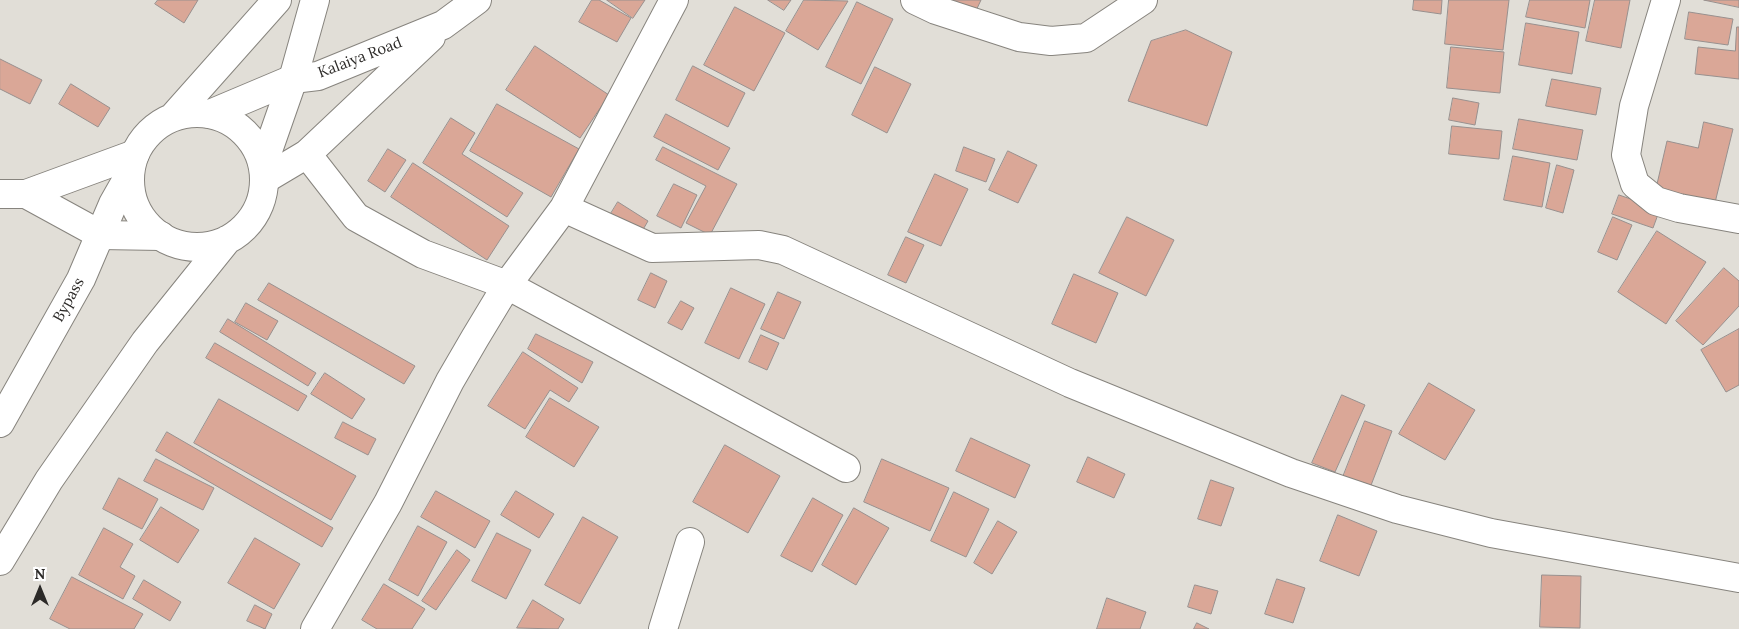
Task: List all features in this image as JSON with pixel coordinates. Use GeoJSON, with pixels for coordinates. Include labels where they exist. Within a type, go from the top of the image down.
{"type":"FeatureCollection","features":[{"type":"Feature","properties":{"kind":"street"},"geometry":{"type":"LineString","coordinates":[[173,117],[276,0]]}},
{"type":"Feature","properties":{"kind":"street"},"geometry":{"type":"LineString","coordinates":[[264,172],[260,154],[252,140],[240,128],[226,119],[210,114],[192,112],[173,117],[157,125],[144,138],[132,164],[130,189],[140,216],[149,227],[161,236],[182,246],[205,247],[227,240],[242,231],[253,219],[261,204],[264,172],[315,0]]}},
{"type":"Feature","properties":{"kind":"street","name":"Kalaiya Road"},"geometry":{"type":"LineString","coordinates":[[210,114],[293,79],[318,76],[444,25],[477,0]]}},
{"type":"Feature","properties":{"kind":"street"},"geometry":{"type":"LineString","coordinates":[[325,626],[450,381],[507,285],[564,208],[674,0]]}},
{"type":"Feature","properties":{"kind":"street"},"geometry":{"type":"LineString","coordinates":[[915,0],[936,10],[1019,38],[1051,41],[1086,38],[1142,0]]}},
{"type":"Feature","properties":{"kind":"street"},"geometry":{"type":"LineString","coordinates":[[1666,0],[1634,106],[1626,155],[1635,184],[1656,201],[1734,223]]}},
{"type":"Feature","properties":{"kind":"street"},"geometry":{"type":"LineString","coordinates":[[264,172],[307,154],[444,25]]}},
{"type":"Feature","properties":{"kind":"street"},"geometry":{"type":"LineString","coordinates":[[307,154],[356,218],[423,254],[507,285],[846,468]]}},
{"type":"Feature","properties":{"kind":"street"},"geometry":{"type":"LineString","coordinates":[[13,194],[132,164]]}},
{"type":"Feature","properties":{"kind":"street","name":"Bypass"},"geometry":{"type":"LineString","coordinates":[[0,422],[81,280],[132,164]]}},
{"type":"Feature","properties":{"kind":"street"},"geometry":{"type":"LineString","coordinates":[[13,194],[101,235],[161,236]]}},
{"type":"Feature","properties":{"kind":"street"},"geometry":{"type":"LineString","coordinates":[[564,208],[652,248],[759,245],[783,250],[1070,383],[1291,473],[1397,509],[1491,533],[1739,578]]}},
{"type":"Feature","properties":{"kind":"street"},"geometry":{"type":"LineString","coordinates":[[0,561],[49,480],[145,342],[227,240]]}},
{"type":"Feature","properties":{"kind":"street"},"geometry":{"type":"LineString","coordinates":[[663,629],[690,542]]}},
{"type":"Feature","properties":{"kind":"building"},"geometry":{"type":"Polygon","coordinates":[[[158,0],[198,0],[184,23],[155,4],[158,0]]]}},
{"type":"Feature","properties":{"kind":"building"},"geometry":{"type":"Polygon","coordinates":[[[592,0],[599,0],[631,18],[617,42],[579,22],[592,0]]]}},
{"type":"Feature","properties":{"kind":"building"},"geometry":{"type":"Polygon","coordinates":[[[607,0],[645,0],[633,18],[607,0]]]}},
{"type":"Feature","properties":{"kind":"building"},"geometry":{"type":"Polygon","coordinates":[[[768,0],[791,0],[784,10],[768,0]]]}},
{"type":"Feature","properties":{"kind":"building"},"geometry":{"type":"Polygon","coordinates":[[[804,0],[848,1],[818,50],[786,31],[804,0]]]}},
{"type":"Feature","properties":{"kind":"building"},"geometry":{"type":"Polygon","coordinates":[[[948,0],[981,0],[974,15],[948,0]]]}},
{"type":"Feature","properties":{"kind":"building"},"geometry":{"type":"Polygon","coordinates":[[[1414,0],[1442,0],[1441,14],[1413,10],[1414,0]]]}},
{"type":"Feature","properties":{"kind":"building"},"geometry":{"type":"Polygon","coordinates":[[[1449,0],[1509,0],[1503,50],[1445,44],[1449,0]]]}},
{"type":"Feature","properties":{"kind":"building"},"geometry":{"type":"Polygon","coordinates":[[[1530,0],[1590,0],[1585,28],[1526,17],[1530,0]]]}},
{"type":"Feature","properties":{"kind":"building"},"geometry":{"type":"Polygon","coordinates":[[[1595,0],[1630,0],[1621,48],[1586,41],[1595,0]]]}},
{"type":"Feature","properties":{"kind":"building"},"geometry":{"type":"Polygon","coordinates":[[[1704,0],[1739,0],[1739,7],[1704,0]]]}},
{"type":"Feature","properties":{"kind":"building"},"geometry":{"type":"Polygon","coordinates":[[[857,2],[893,19],[861,84],[826,67],[857,2]]]}},
{"type":"Feature","properties":{"kind":"building"},"geometry":{"type":"Polygon","coordinates":[[[735,7],[785,33],[754,91],[704,65],[735,7]]]}},
{"type":"Feature","properties":{"kind":"building"},"geometry":{"type":"Polygon","coordinates":[[[1689,12],[1733,19],[1728,45],[1685,39],[1689,12]]]}},
{"type":"Feature","properties":{"kind":"building"},"geometry":{"type":"Polygon","coordinates":[[[1526,23],[1579,32],[1572,74],[1519,65],[1526,23]]]}},
{"type":"Feature","properties":{"kind":"building"},"geometry":{"type":"Polygon","coordinates":[[[1737,27],[1739,27],[1739,79],[1695,74],[1698,47],[1735,51],[1737,27]]]}},
{"type":"Feature","properties":{"kind":"building"},"geometry":{"type":"Polygon","coordinates":[[[1186,30],[1232,52],[1207,126],[1128,101],[1151,41],[1186,30]]]}},
{"type":"Feature","properties":{"kind":"building"},"geometry":{"type":"Polygon","coordinates":[[[535,46],[609,95],[580,138],[506,90],[535,46]]]}},
{"type":"Feature","properties":{"kind":"building"},"geometry":{"type":"Polygon","coordinates":[[[1451,47],[1504,52],[1500,93],[1447,88],[1451,47]]]}},
{"type":"Feature","properties":{"kind":"building"},"geometry":{"type":"Polygon","coordinates":[[[0,59],[42,80],[30,104],[0,89],[0,59]]]}},
{"type":"Feature","properties":{"kind":"building"},"geometry":{"type":"Polygon","coordinates":[[[693,66],[745,93],[728,127],[676,100],[693,66]]]}},
{"type":"Feature","properties":{"kind":"building"},"geometry":{"type":"Polygon","coordinates":[[[875,67],[911,84],[887,133],[852,115],[875,67]]]}},
{"type":"Feature","properties":{"kind":"building"},"geometry":{"type":"Polygon","coordinates":[[[1552,79],[1601,88],[1596,115],[1546,106],[1552,79]]]}},
{"type":"Feature","properties":{"kind":"building"},"geometry":{"type":"Polygon","coordinates":[[[71,84],[110,108],[98,127],[59,104],[71,84]]]}},
{"type":"Feature","properties":{"kind":"building"},"geometry":{"type":"Polygon","coordinates":[[[1453,98],[1479,103],[1475,125],[1449,120],[1453,98]]]}},
{"type":"Feature","properties":{"kind":"building"},"geometry":{"type":"Polygon","coordinates":[[[497,104],[579,149],[551,197],[470,151],[497,104]]]}},
{"type":"Feature","properties":{"kind":"building"},"geometry":{"type":"Polygon","coordinates":[[[666,114],[730,148],[718,170],[654,137],[666,114]]]}},
{"type":"Feature","properties":{"kind":"building"},"geometry":{"type":"Polygon","coordinates":[[[451,118],[475,133],[462,154],[523,193],[507,217],[423,163],[451,118]]]}},
{"type":"Feature","properties":{"kind":"building"},"geometry":{"type":"Polygon","coordinates":[[[1519,119],[1583,130],[1577,160],[1513,149],[1519,119]]]}},
{"type":"Feature","properties":{"kind":"building"},"geometry":{"type":"Polygon","coordinates":[[[1704,122],[1733,129],[1713,211],[1654,197],[1667,141],[1698,148],[1704,122]]]}},
{"type":"Feature","properties":{"kind":"building"},"geometry":{"type":"Polygon","coordinates":[[[1452,126],[1502,131],[1499,159],[1449,154],[1452,126]]]}},
{"type":"Feature","properties":{"kind":"building"},"geometry":{"type":"Polygon","coordinates":[[[663,147],[737,184],[710,235],[686,223],[706,186],[656,160],[663,147]]]}},
{"type":"Feature","properties":{"kind":"building"},"geometry":{"type":"Polygon","coordinates":[[[964,147],[995,159],[986,182],[956,171],[964,147]]]}},
{"type":"Feature","properties":{"kind":"building"},"geometry":{"type":"Polygon","coordinates":[[[388,149],[406,160],[385,192],[368,181],[388,149]]]}},
{"type":"Feature","properties":{"kind":"building"},"geometry":{"type":"Polygon","coordinates":[[[1008,151],[1037,165],[1018,203],[989,190],[1008,151]]]}},
{"type":"Feature","properties":{"kind":"building"},"geometry":{"type":"Polygon","coordinates":[[[1513,156],[1550,163],[1542,207],[1504,200],[1513,156]]]}},
{"type":"Feature","properties":{"kind":"building"},"geometry":{"type":"Polygon","coordinates":[[[413,163],[509,226],[487,260],[391,197],[413,163]]]}},
{"type":"Feature","properties":{"kind":"building"},"geometry":{"type":"Polygon","coordinates":[[[1557,165],[1574,170],[1563,213],[1546,208],[1557,165]]]}},
{"type":"Feature","properties":{"kind":"building"},"geometry":{"type":"Polygon","coordinates":[[[935,174],[968,189],[941,246],[908,232],[935,174]]]}},
{"type":"Feature","properties":{"kind":"building"},"geometry":{"type":"Polygon","coordinates":[[[674,184],[697,195],[681,228],[657,216],[674,184]]]}},
{"type":"Feature","properties":{"kind":"building"},"geometry":{"type":"Polygon","coordinates":[[[1619,195],[1660,209],[1653,228],[1612,214],[1619,195]]]}},
{"type":"Feature","properties":{"kind":"building"},"geometry":{"type":"Polygon","coordinates":[[[618,202],[648,221],[637,240],[607,220],[618,202]]]}},
{"type":"Feature","properties":{"kind":"building"},"geometry":{"type":"Polygon","coordinates":[[[1127,217],[1174,240],[1146,296],[1099,273],[1127,217]]]}},
{"type":"Feature","properties":{"kind":"building"},"geometry":{"type":"Polygon","coordinates":[[[1613,217],[1632,225],[1617,260],[1598,252],[1613,217]]]}},
{"type":"Feature","properties":{"kind":"building"},"geometry":{"type":"Polygon","coordinates":[[[1657,231],[1706,262],[1666,324],[1618,292],[1657,231]]]}},
{"type":"Feature","properties":{"kind":"building"},"geometry":{"type":"Polygon","coordinates":[[[906,237],[924,245],[906,283],[888,275],[906,237]]]}},
{"type":"Feature","properties":{"kind":"building"},"geometry":{"type":"Polygon","coordinates":[[[1724,268],[1739,281],[1739,306],[1703,345],[1676,321],[1724,268]]]}},
{"type":"Feature","properties":{"kind":"building"},"geometry":{"type":"Polygon","coordinates":[[[651,273],[667,281],[655,308],[638,300],[651,273]]]}},
{"type":"Feature","properties":{"kind":"building"},"geometry":{"type":"Polygon","coordinates":[[[1074,274],[1118,293],[1096,343],[1052,324],[1074,274]]]}},
{"type":"Feature","properties":{"kind":"building"},"geometry":{"type":"Polygon","coordinates":[[[269,283],[415,366],[404,384],[258,300],[269,283]]]}},
{"type":"Feature","properties":{"kind":"building"},"geometry":{"type":"Polygon","coordinates":[[[731,288],[765,304],[739,359],[705,343],[731,288]]]}},
{"type":"Feature","properties":{"kind":"building"},"geometry":{"type":"Polygon","coordinates":[[[778,292],[801,302],[784,339],[761,329],[778,292]]]}},
{"type":"Feature","properties":{"kind":"building"},"geometry":{"type":"Polygon","coordinates":[[[681,301],[694,308],[682,330],[668,323],[681,301]]]}},
{"type":"Feature","properties":{"kind":"building"},"geometry":{"type":"Polygon","coordinates":[[[246,303],[278,321],[267,340],[235,322],[246,303]]]}},
{"type":"Feature","properties":{"kind":"building"},"geometry":{"type":"Polygon","coordinates":[[[228,319],[316,373],[308,386],[220,332],[228,319]]]}},
{"type":"Feature","properties":{"kind":"building"},"geometry":{"type":"Polygon","coordinates":[[[1739,329],[1739,385],[1726,392],[1701,350],[1739,329]]]}},
{"type":"Feature","properties":{"kind":"building"},"geometry":{"type":"Polygon","coordinates":[[[536,334],[593,362],[582,383],[528,349],[536,334]]]}},
{"type":"Feature","properties":{"kind":"building"},"geometry":{"type":"Polygon","coordinates":[[[761,335],[779,343],[767,370],[749,362],[761,335]]]}},
{"type":"Feature","properties":{"kind":"building"},"geometry":{"type":"Polygon","coordinates":[[[215,343],[307,396],[298,411],[206,358],[215,343]]]}},
{"type":"Feature","properties":{"kind":"building"},"geometry":{"type":"Polygon","coordinates":[[[523,352],[578,388],[569,402],[550,390],[525,429],[488,406],[523,352]]]}},
{"type":"Feature","properties":{"kind":"building"},"geometry":{"type":"Polygon","coordinates":[[[325,373],[365,399],[352,419],[311,394],[325,373]]]}},
{"type":"Feature","properties":{"kind":"building"},"geometry":{"type":"Polygon","coordinates":[[[1429,383],[1475,410],[1445,460],[1399,434],[1429,383]]]}},
{"type":"Feature","properties":{"kind":"building"},"geometry":{"type":"Polygon","coordinates":[[[1342,395],[1365,405],[1335,472],[1312,463],[1342,395]]]}},
{"type":"Feature","properties":{"kind":"building"},"geometry":{"type":"Polygon","coordinates":[[[550,398],[599,427],[574,467],[526,437],[550,398]]]}},
{"type":"Feature","properties":{"kind":"building"},"geometry":{"type":"Polygon","coordinates":[[[219,399],[356,476],[331,520],[194,443],[219,399]]]}},
{"type":"Feature","properties":{"kind":"building"},"geometry":{"type":"Polygon","coordinates":[[[1365,421],[1392,431],[1368,493],[1341,482],[1365,421]]]}},
{"type":"Feature","properties":{"kind":"building"},"geometry":{"type":"Polygon","coordinates":[[[343,422],[376,439],[368,455],[335,438],[343,422]]]}},
{"type":"Feature","properties":{"kind":"building"},"geometry":{"type":"Polygon","coordinates":[[[167,432],[333,528],[322,547],[156,451],[167,432]]]}},
{"type":"Feature","properties":{"kind":"building"},"geometry":{"type":"Polygon","coordinates":[[[971,438],[1030,465],[1015,498],[956,471],[971,438]]]}},
{"type":"Feature","properties":{"kind":"building"},"geometry":{"type":"Polygon","coordinates":[[[725,445],[780,476],[748,533],[693,502],[725,445]]]}},
{"type":"Feature","properties":{"kind":"building"},"geometry":{"type":"Polygon","coordinates":[[[1088,457],[1125,474],[1114,498],[1077,482],[1088,457]]]}},
{"type":"Feature","properties":{"kind":"building"},"geometry":{"type":"Polygon","coordinates":[[[156,459],[214,488],[203,510],[144,481],[156,459]]]}},
{"type":"Feature","properties":{"kind":"building"},"geometry":{"type":"Polygon","coordinates":[[[882,459],[949,488],[930,531],[864,502],[882,459]]]}},
{"type":"Feature","properties":{"kind":"building"},"geometry":{"type":"Polygon","coordinates":[[[119,478],[158,499],[142,529],[103,509],[119,478]]]}},
{"type":"Feature","properties":{"kind":"building"},"geometry":{"type":"Polygon","coordinates":[[[1211,480],[1234,488],[1221,526],[1198,519],[1211,480]]]}},
{"type":"Feature","properties":{"kind":"building"},"geometry":{"type":"Polygon","coordinates":[[[436,491],[490,521],[475,548],[421,517],[436,491]]]}},
{"type":"Feature","properties":{"kind":"building"},"geometry":{"type":"Polygon","coordinates":[[[516,491],[554,514],[539,538],[501,515],[516,491]]]}},
{"type":"Feature","properties":{"kind":"building"},"geometry":{"type":"Polygon","coordinates":[[[954,492],[989,509],[966,557],[931,541],[954,492]]]}},
{"type":"Feature","properties":{"kind":"building"},"geometry":{"type":"Polygon","coordinates":[[[813,498],[843,515],[812,572],[781,556],[813,498]]]}},
{"type":"Feature","properties":{"kind":"building"},"geometry":{"type":"Polygon","coordinates":[[[161,507],[199,530],[178,563],[140,540],[161,507]]]}},
{"type":"Feature","properties":{"kind":"building"},"geometry":{"type":"Polygon","coordinates":[[[854,508],[889,528],[856,585],[822,565],[854,508]]]}},
{"type":"Feature","properties":{"kind":"building"},"geometry":{"type":"Polygon","coordinates":[[[1338,515],[1377,531],[1359,576],[1320,561],[1338,515]]]}},
{"type":"Feature","properties":{"kind":"building"},"geometry":{"type":"Polygon","coordinates":[[[583,517],[618,537],[580,604],[545,585],[583,517]]]}},
{"type":"Feature","properties":{"kind":"building"},"geometry":{"type":"Polygon","coordinates":[[[998,521],[1017,532],[992,574],[974,563],[998,521]]]}},
{"type":"Feature","properties":{"kind":"building"},"geometry":{"type":"Polygon","coordinates":[[[418,526],[447,542],[418,596],[389,580],[418,526]]]}},
{"type":"Feature","properties":{"kind":"building"},"geometry":{"type":"Polygon","coordinates":[[[104,528],[133,544],[120,567],[135,576],[123,599],[79,575],[104,528]]]}},
{"type":"Feature","properties":{"kind":"building"},"geometry":{"type":"Polygon","coordinates":[[[497,533],[531,550],[506,599],[472,581],[497,533]]]}},
{"type":"Feature","properties":{"kind":"building"},"geometry":{"type":"Polygon","coordinates":[[[255,538],[300,564],[274,609],[228,583],[255,538]]]}},
{"type":"Feature","properties":{"kind":"building"},"geometry":{"type":"Polygon","coordinates":[[[457,550],[470,560],[436,610],[422,601],[457,550]]]}},
{"type":"Feature","properties":{"kind":"building"},"geometry":{"type":"Polygon","coordinates":[[[1542,575],[1581,576],[1580,628],[1540,627],[1542,575]]]}},
{"type":"Feature","properties":{"kind":"building"},"geometry":{"type":"Polygon","coordinates":[[[72,577],[143,614],[134,629],[70,629],[50,619],[72,577]]]}},
{"type":"Feature","properties":{"kind":"building"},"geometry":{"type":"Polygon","coordinates":[[[1277,579],[1305,588],[1293,623],[1265,614],[1277,579]]]}},
{"type":"Feature","properties":{"kind":"building"},"geometry":{"type":"Polygon","coordinates":[[[144,580],[181,602],[170,621],[133,599],[144,580]]]}},
{"type":"Feature","properties":{"kind":"building"},"geometry":{"type":"Polygon","coordinates":[[[384,584],[425,609],[412,629],[377,629],[362,620],[384,584]]]}},
{"type":"Feature","properties":{"kind":"building"},"geometry":{"type":"Polygon","coordinates":[[[1195,585],[1218,591],[1211,614],[1188,607],[1195,585]]]}},
{"type":"Feature","properties":{"kind":"building"},"geometry":{"type":"Polygon","coordinates":[[[1107,598],[1146,612],[1140,629],[1097,629],[1107,598]]]}},
{"type":"Feature","properties":{"kind":"building"},"geometry":{"type":"Polygon","coordinates":[[[533,600],[564,619],[558,629],[517,628],[533,600]]]}},
{"type":"Feature","properties":{"kind":"building"},"geometry":{"type":"Polygon","coordinates":[[[255,605],[272,614],[265,629],[247,621],[255,605]]]}},
{"type":"Feature","properties":{"kind":"building"},"geometry":{"type":"Polygon","coordinates":[[[1197,623],[1209,629],[1194,629],[1197,623]]]}}]}
